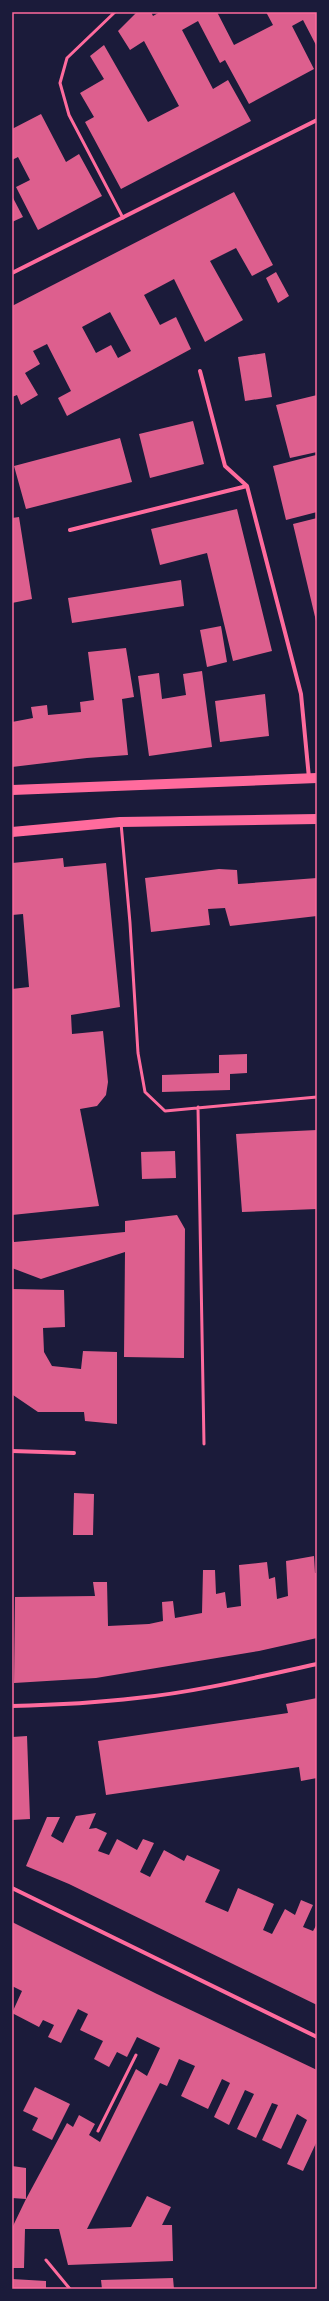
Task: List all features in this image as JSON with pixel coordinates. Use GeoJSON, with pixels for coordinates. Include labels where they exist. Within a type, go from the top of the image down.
{"type":"FeatureCollection","features":[{"type":"Feature","properties":{"kind":"main road"},"geometry":{"type":"LineString","coordinates":[[12,790],[313,778]]}},
{"type":"Feature","properties":{"kind":"main road"},"geometry":{"type":"LineString","coordinates":[[12,832],[120,822],[317,819]]}},
{"type":"Feature","properties":{"kind":"street"},"geometry":{"type":"LineString","coordinates":[[12,273],[317,120]]}},
{"type":"Feature","properties":{"kind":"street"},"geometry":{"type":"LineString","coordinates":[[200,371],[225,466],[247,486],[301,694],[313,778]]}},
{"type":"Feature","properties":{"kind":"street"},"geometry":{"type":"LineString","coordinates":[[70,530],[247,486]]}},
{"type":"Feature","properties":{"kind":"street"},"geometry":{"type":"LineString","coordinates":[[12,1451],[74,1453]]}},
{"type":"Feature","properties":{"kind":"street"},"geometry":{"type":"LineString","coordinates":[[12,1706],[73,1705],[138,1698],[202,1688],[317,1664]]}},
{"type":"Feature","properties":{"kind":"street"},"geometry":{"type":"LineString","coordinates":[[12,1888],[317,2037]]}},
{"type":"Feature","properties":{"kind":"lane"},"geometry":{"type":"LineString","coordinates":[[115,12],[67,58],[60,83],[69,115],[123,218]]}},
{"type":"Feature","properties":{"kind":"lane"},"geometry":{"type":"LineString","coordinates":[[120,822],[130,923],[138,1053],[145,1092],[165,1110],[317,1097]]}},
{"type":"Feature","properties":{"kind":"lane"},"geometry":{"type":"LineString","coordinates":[[198,1108],[204,1444]]}},
{"type":"Feature","properties":{"kind":"lane"},"geometry":{"type":"LineString","coordinates":[[98,2131],[136,2055]]}},
{"type":"Feature","properties":{"kind":"lane"},"geometry":{"type":"LineString","coordinates":[[46,2260],[70,2289]]}},
{"type":"Feature","properties":{"kind":"building"},"geometry":{"type":"Polygon","coordinates":[[[137,12],[151,12],[153,16],[160,12],[217,12],[234,45],[273,25],[266,12],[317,12],[317,47],[303,20],[292,26],[314,69],[249,104],[225,60],[220,63],[198,21],[182,30],[213,89],[228,80],[251,121],[121,189],[85,122],[94,117],[80,93],[104,79],[90,56],[104,45],[148,122],[179,106],[144,41],[130,50],[118,31],[137,12]]]}},
{"type":"Feature","properties":{"kind":"building"},"geometry":{"type":"Polygon","coordinates":[[[41,114],[66,162],[79,154],[102,196],[38,230],[16,187],[30,180],[18,157],[12,160],[12,129],[41,114]]]}},
{"type":"Feature","properties":{"kind":"building"},"geometry":{"type":"Polygon","coordinates":[[[234,192],[273,265],[252,276],[236,248],[210,261],[243,320],[205,342],[174,279],[144,295],[160,325],[176,317],[191,349],[67,416],[58,398],[71,391],[47,344],[33,351],[40,364],[25,373],[38,395],[21,405],[17,395],[12,397],[12,306],[234,192]],[[110,312],[82,327],[96,353],[111,345],[118,358],[131,351],[110,312]]]}},
{"type":"Feature","properties":{"kind":"building"},"geometry":{"type":"Polygon","coordinates":[[[12,196],[23,217],[12,222],[12,196]]]}},
{"type":"Feature","properties":{"kind":"building"},"geometry":{"type":"Polygon","coordinates":[[[276,272],[289,296],[278,303],[266,278],[276,272]]]}},
{"type":"Feature","properties":{"kind":"building"},"geometry":{"type":"Polygon","coordinates":[[[265,353],[272,397],[245,401],[238,357],[265,353]]]}},
{"type":"Feature","properties":{"kind":"building"},"geometry":{"type":"Polygon","coordinates":[[[317,395],[317,452],[290,458],[276,405],[317,395]]]}},
{"type":"Feature","properties":{"kind":"building"},"geometry":{"type":"Polygon","coordinates":[[[193,421],[204,464],[150,478],[139,434],[193,421]]]}},
{"type":"Feature","properties":{"kind":"building"},"geometry":{"type":"Polygon","coordinates":[[[120,438],[132,482],[26,509],[14,466],[120,438]]]}},
{"type":"Feature","properties":{"kind":"building"},"geometry":{"type":"Polygon","coordinates":[[[316,455],[317,512],[286,520],[273,466],[316,455]]]}},
{"type":"Feature","properties":{"kind":"building"},"geometry":{"type":"Polygon","coordinates":[[[237,509],[272,651],[233,661],[207,553],[160,565],[151,529],[237,509]]]}},
{"type":"Feature","properties":{"kind":"building"},"geometry":{"type":"Polygon","coordinates":[[[19,517],[32,599],[12,603],[12,518],[19,517]]]}},
{"type":"Feature","properties":{"kind":"building"},"geometry":{"type":"Polygon","coordinates":[[[317,518],[317,621],[316,621],[293,524],[317,518]]]}},
{"type":"Feature","properties":{"kind":"building"},"geometry":{"type":"Polygon","coordinates":[[[181,580],[184,606],[72,623],[68,598],[181,580]]]}},
{"type":"Feature","properties":{"kind":"building"},"geometry":{"type":"Polygon","coordinates":[[[221,626],[227,662],[207,667],[200,630],[221,626]]]}},
{"type":"Feature","properties":{"kind":"building"},"geometry":{"type":"Polygon","coordinates":[[[126,648],[134,697],[122,699],[128,755],[87,758],[12,767],[12,722],[33,718],[31,707],[47,705],[48,715],[81,712],[80,702],[94,700],[88,652],[126,648]]]}},
{"type":"Feature","properties":{"kind":"building"},"geometry":{"type":"Polygon","coordinates":[[[202,671],[212,747],[149,756],[138,676],[159,673],[162,699],[186,695],[183,674],[202,671]]]}},
{"type":"Feature","properties":{"kind":"building"},"geometry":{"type":"Polygon","coordinates":[[[265,694],[269,736],[220,742],[215,701],[265,694]]]}},
{"type":"Feature","properties":{"kind":"building"},"geometry":{"type":"Polygon","coordinates":[[[63,858],[64,867],[106,863],[120,1007],[71,1015],[72,1034],[103,1031],[108,1082],[106,1095],[97,1106],[80,1109],[99,1206],[12,1215],[12,989],[29,987],[23,914],[12,915],[12,863],[63,858]]]}},
{"type":"Feature","properties":{"kind":"building"},"geometry":{"type":"Polygon","coordinates":[[[219,869],[237,870],[238,884],[317,878],[317,916],[230,926],[225,908],[208,909],[210,925],[151,932],[145,878],[219,869]]]}},
{"type":"Feature","properties":{"kind":"building"},"geometry":{"type":"Polygon","coordinates":[[[247,1054],[247,1073],[230,1074],[230,1090],[162,1092],[162,1075],[219,1073],[219,1055],[247,1054]]]}},
{"type":"Feature","properties":{"kind":"building"},"geometry":{"type":"Polygon","coordinates":[[[317,1130],[317,1209],[242,1212],[236,1134],[317,1130]]]}},
{"type":"Feature","properties":{"kind":"building"},"geometry":{"type":"Polygon","coordinates":[[[175,1151],[176,1178],[142,1179],[141,1152],[175,1151]]]}},
{"type":"Feature","properties":{"kind":"building"},"geometry":{"type":"Polygon","coordinates":[[[177,1215],[185,1229],[184,1358],[124,1357],[125,1252],[41,1279],[12,1268],[12,1236],[14,1242],[125,1232],[125,1221],[177,1215]]]}},
{"type":"Feature","properties":{"kind":"building"},"geometry":{"type":"Polygon","coordinates":[[[12,1289],[64,1290],[65,1327],[43,1328],[44,1352],[52,1366],[81,1369],[83,1351],[117,1352],[117,1424],[85,1421],[84,1412],[38,1412],[13,1395],[12,1289]]]}},
{"type":"Feature","properties":{"kind":"building"},"geometry":{"type":"Polygon","coordinates":[[[74,1493],[94,1494],[93,1535],[73,1535],[74,1493]]]}},
{"type":"Feature","properties":{"kind":"building"},"geometry":{"type":"Polygon","coordinates":[[[314,1556],[315,1573],[317,1573],[317,1638],[259,1651],[96,1678],[14,1683],[15,1597],[95,1596],[93,1582],[107,1582],[108,1626],[149,1624],[163,1621],[162,1602],[173,1601],[175,1618],[202,1613],[203,1570],[215,1570],[216,1594],[225,1592],[227,1608],[241,1606],[239,1565],[267,1562],[269,1579],[275,1577],[277,1599],[288,1596],[286,1561],[314,1556]]]}},
{"type":"Feature","properties":{"kind":"building"},"geometry":{"type":"Polygon","coordinates":[[[317,1698],[317,1778],[301,1781],[299,1767],[106,1795],[98,1741],[288,1713],[286,1704],[317,1698]]]}},
{"type":"Feature","properties":{"kind":"building"},"geometry":{"type":"Polygon","coordinates":[[[27,1736],[30,1819],[12,1820],[12,1737],[27,1736]]]}},
{"type":"Feature","properties":{"kind":"building"},"geometry":{"type":"Polygon","coordinates":[[[96,1813],[89,1829],[96,1828],[107,1833],[98,1851],[109,1855],[117,1839],[137,1850],[143,1839],[154,1843],[140,1872],[150,1877],[164,1850],[184,1861],[187,1855],[220,1870],[205,1902],[228,1912],[238,1888],[274,1904],[263,1930],[272,1934],[285,1909],[295,1915],[301,1900],[313,1905],[303,1927],[313,1931],[317,1924],[317,2005],[69,1884],[26,1866],[47,1817],[60,1817],[51,1836],[63,1843],[76,1816],[96,1813]]]}},
{"type":"Feature","properties":{"kind":"building"},"geometry":{"type":"Polygon","coordinates":[[[12,1922],[157,1994],[317,2070],[317,2141],[303,2171],[287,2164],[307,2120],[297,2114],[281,2149],[262,2140],[278,2105],[272,2103],[256,2138],[237,2129],[254,2094],[245,2090],[229,2125],[214,2117],[230,2083],[222,2079],[208,2109],[181,2096],[195,2066],[179,2059],[167,2086],[160,2083],[87,2229],[131,2227],[147,2196],[171,2207],[162,2225],[172,2225],[173,2261],[68,2265],[59,2229],[25,2229],[24,2268],[12,2268],[12,2228],[67,2123],[73,2127],[79,2115],[95,2124],[89,2135],[100,2142],[136,2069],[147,2076],[160,2048],[137,2037],[127,2057],[117,2052],[109,2067],[94,2059],[103,2041],[80,2030],[88,2014],[78,2009],[61,2043],[48,2037],[54,2025],[43,2020],[39,2027],[12,2013],[22,1991],[12,1986],[12,1922]]]}},
{"type":"Feature","properties":{"kind":"building"},"geometry":{"type":"Polygon","coordinates":[[[35,2087],[70,2104],[52,2140],[32,2130],[38,2118],[23,2111],[35,2087]]]}},
{"type":"Feature","properties":{"kind":"building"},"geometry":{"type":"Polygon","coordinates":[[[12,2166],[26,2168],[26,2199],[12,2198],[12,2166]]]}},
{"type":"Feature","properties":{"kind":"building"},"geometry":{"type":"Polygon","coordinates":[[[173,2278],[174,2289],[102,2289],[101,2280],[173,2278]]]}},
{"type":"Feature","properties":{"kind":"building"},"geometry":{"type":"Polygon","coordinates":[[[12,2279],[46,2281],[46,2289],[12,2289],[12,2279]]]}}]}
